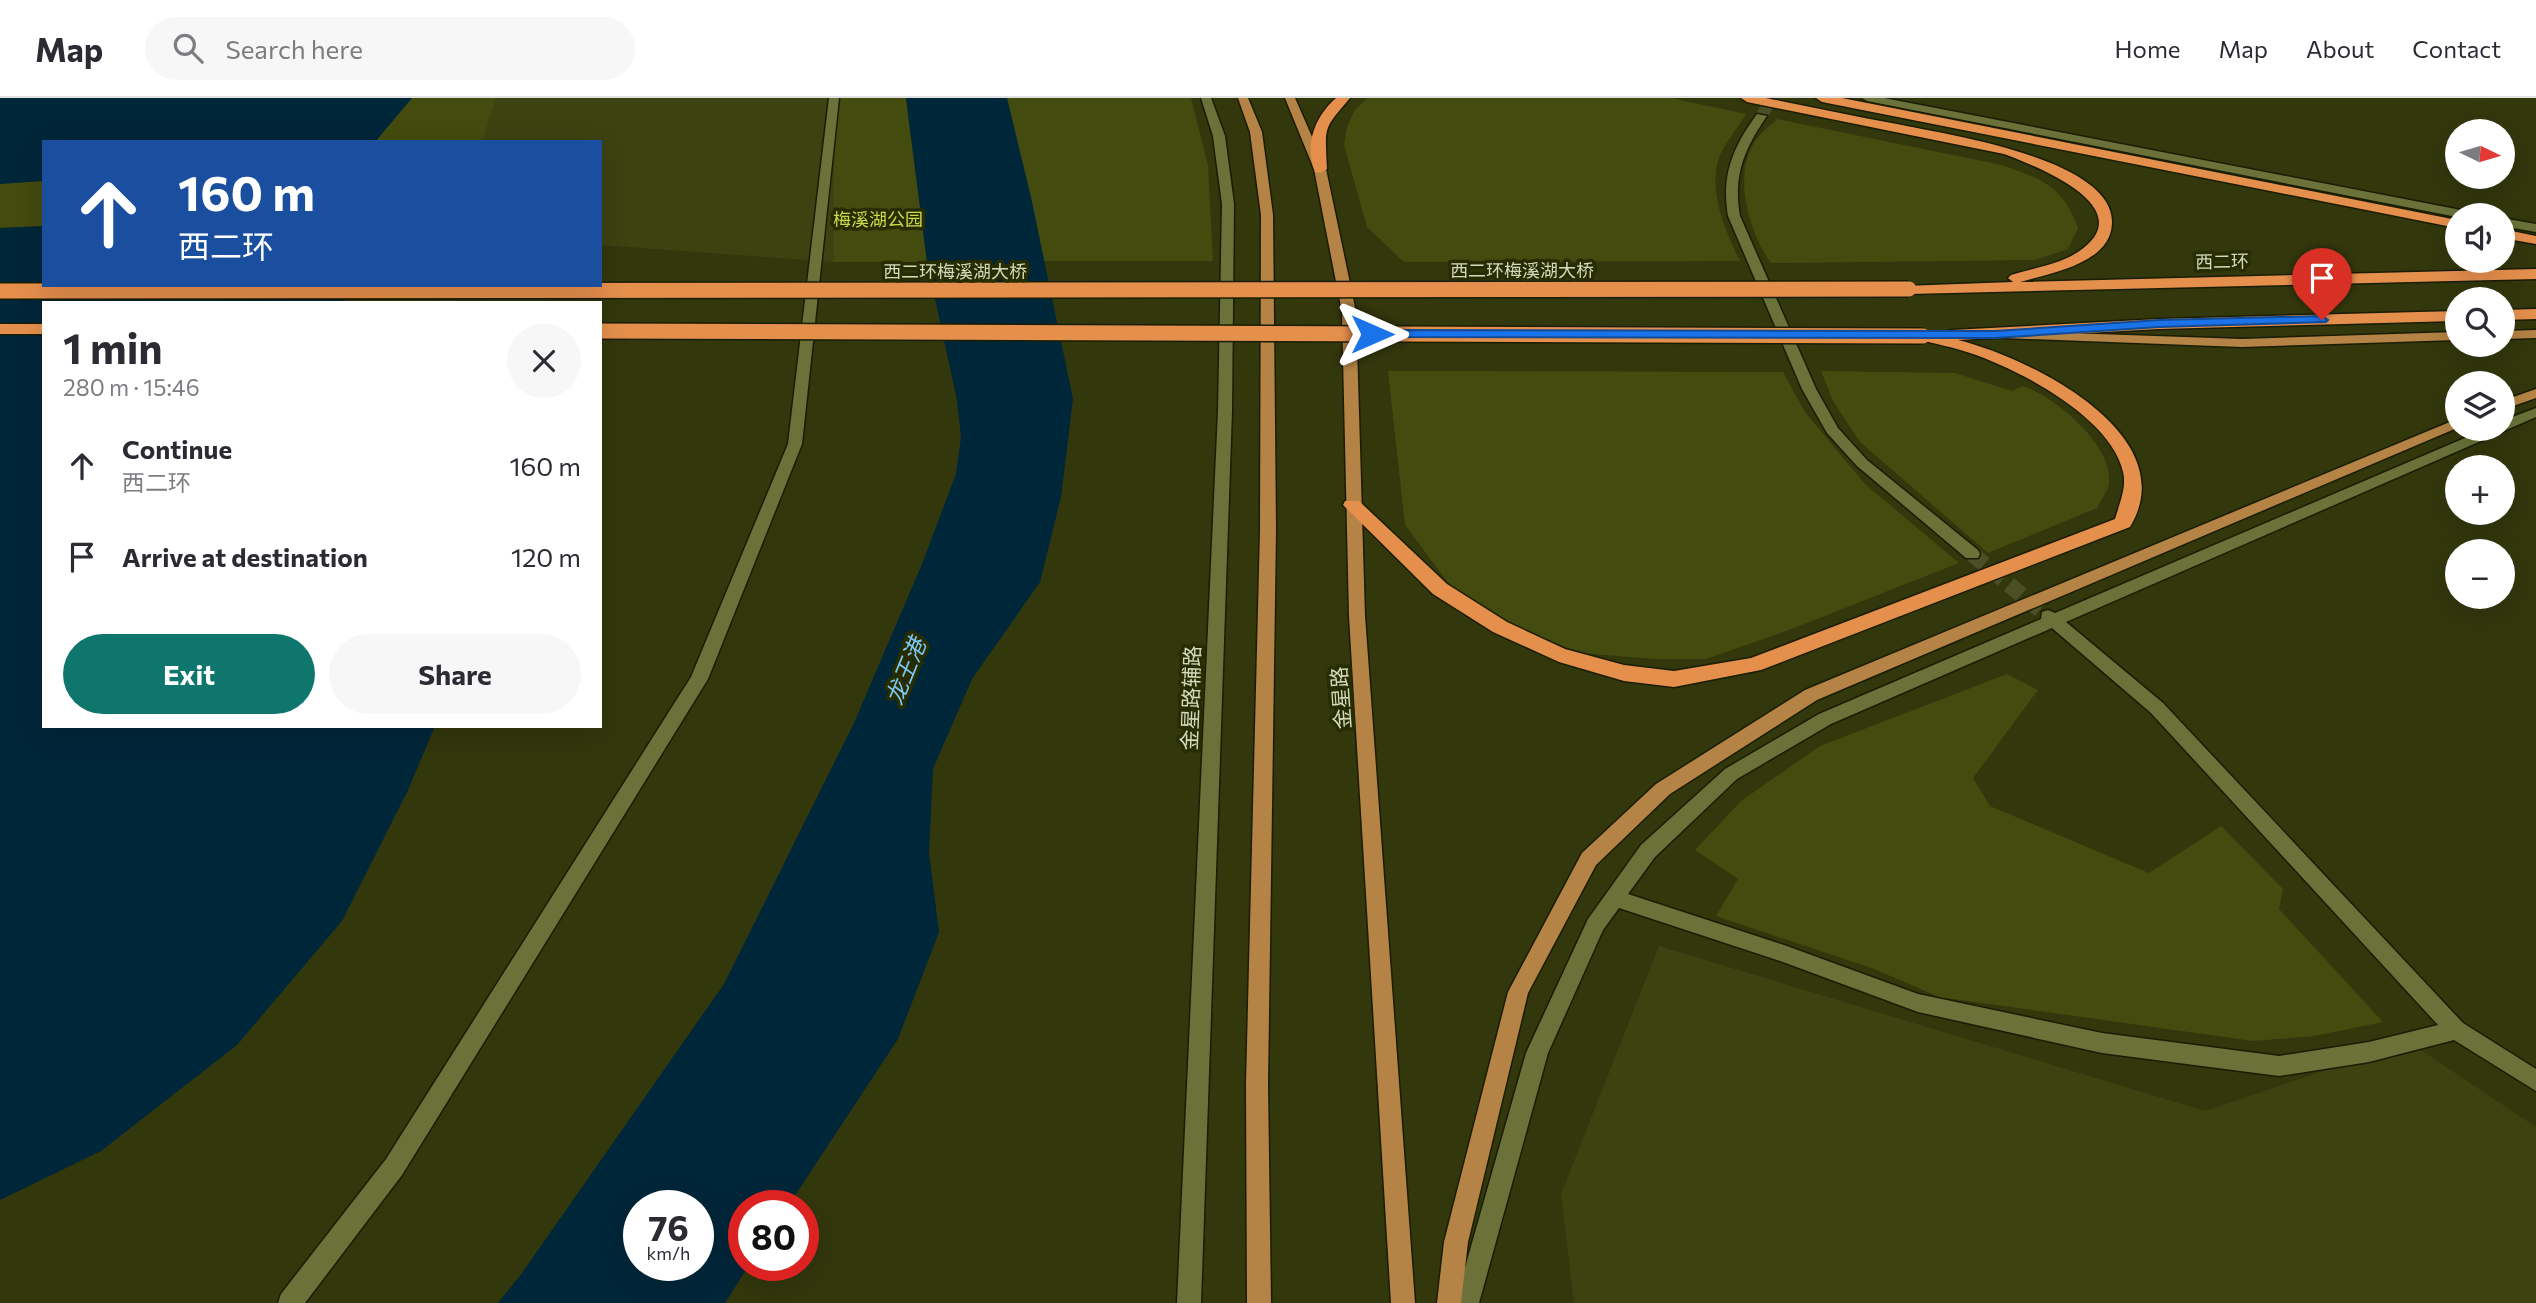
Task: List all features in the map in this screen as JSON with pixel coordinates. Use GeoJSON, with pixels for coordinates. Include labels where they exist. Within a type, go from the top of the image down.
{"type":"FeatureCollection","features":[{"type":"Feature","properties":{"kind":"highway"},"geometry":{"type":"LineString","coordinates":[[1320,169],[1319,129],[1326,113],[1344,98]]}},
{"type":"Feature","properties":{"kind":"highway"},"geometry":{"type":"LineString","coordinates":[[1748,98],[2007,151],[2036,160],[2064,174],[2099,202],[2105,214],[2106,226],[2091,250],[2067,262],[1990,285]]}},
{"type":"Feature","properties":{"kind":"highway"},"geometry":{"type":"LineString","coordinates":[[1822,98],[2445,222]]}},
{"type":"Feature","properties":{"kind":"highway"},"geometry":{"type":"LineString","coordinates":[[2515,236],[2536,240]]}},
{"type":"Feature","properties":{"kind":"highway","name":"西二环"},"geometry":{"type":"LineString","coordinates":[[1909,289],[2535,273]]}},
{"type":"Feature","properties":{"kind":"highway","name":"西二环梅溪湖大桥"},"geometry":{"type":"LineString","coordinates":[[0,290],[1909,289]]}},
{"type":"Feature","properties":{"kind":"highway"},"geometry":{"type":"LineString","coordinates":[[2515,315],[2536,314]]}},
{"type":"Feature","properties":{"kind":"highway"},"geometry":{"type":"LineString","coordinates":[[602,331],[1923,336],[1995,335],[2159,324],[2445,316]]}},
{"type":"Feature","properties":{"kind":"highway"},"geometry":{"type":"LineString","coordinates":[[0,328],[42,329]]}},
{"type":"Feature","properties":{"kind":"highway"},"geometry":{"type":"LineString","coordinates":[[1352,505],[1440,589],[1500,627],[1559,655],[1625,673],[1674,679],[1754,665],[2123,523],[2133,473],[2121,443],[2079,404],[2030,374],[1976,350],[1923,336]]}},
{"type":"Feature","properties":{"kind":"main road"},"geometry":{"type":"LineString","coordinates":[[1242,98],[1256,132],[1267,215],[1268,530],[1257,1084],[1259,1303]]}},
{"type":"Feature","properties":{"kind":"main road","name":"金星路"},"geometry":{"type":"LineString","coordinates":[[1290,98],[1320,169],[1349,312],[1353,388],[1352,505],[1403,1303]]}},
{"type":"Feature","properties":{"kind":"main road"},"geometry":{"type":"LineString","coordinates":[[2515,335],[2536,334]]}},
{"type":"Feature","properties":{"kind":"main road"},"geometry":{"type":"LineString","coordinates":[[1995,335],[2242,343],[2445,336]]}},
{"type":"Feature","properties":{"kind":"main road"},"geometry":{"type":"LineString","coordinates":[[2515,401],[2536,393]]}},
{"type":"Feature","properties":{"kind":"main road"},"geometry":{"type":"LineString","coordinates":[[1449,1303],[1456,1242],[1518,992],[1589,859],[1663,789],[1811,695],[2445,428]]}},
{"type":"Feature","properties":{"kind":"street"},"geometry":{"type":"LineString","coordinates":[[290,1303],[394,1167],[699,679],[795,444],[834,98]]}},
{"type":"Feature","properties":{"kind":"street","name":"金星路辅路"},"geometry":{"type":"LineString","coordinates":[[1189,1303],[1225,411],[1228,204],[1219,136],[1206,98]]}},
{"type":"Feature","properties":{"kind":"street"},"geometry":{"type":"LineString","coordinates":[[1867,98],[2445,211]]}},
{"type":"Feature","properties":{"kind":"street"},"geometry":{"type":"LineString","coordinates":[[1761,116],[1743,142],[1731,170],[1729,193],[1734,216],[1809,388],[1832,430],[1861,463],[1972,554]]}},
{"type":"Feature","properties":{"kind":"street"},"geometry":{"type":"LineString","coordinates":[[2515,224],[2536,228]]}},
{"type":"Feature","properties":{"kind":"street"},"geometry":{"type":"LineString","coordinates":[[2515,421],[2536,412]]}},
{"type":"Feature","properties":{"kind":"street"},"geometry":{"type":"LineString","coordinates":[[1467,1303],[1537,1053],[1595,925],[1648,851],[1731,774],[1825,719],[2049,618],[2469,441]]}},
{"type":"Feature","properties":{"kind":"street"},"geometry":{"type":"LineString","coordinates":[[2049,618],[2157,708],[2456,1030],[2536,1081]]}},
{"type":"Feature","properties":{"kind":"street"},"geometry":{"type":"LineString","coordinates":[[1614,898],[1784,954],[1918,1003],[2102,1044],[2279,1066],[2369,1052],[2456,1030]]}},
{"type":"Feature","properties":{"kind":"shaded area"},"geometry":{"type":"Polygon","coordinates":[[[463,98],[834,98],[834,262],[602,245],[602,140],[440,140],[463,98]]]}},
{"type":"Feature","properties":{"kind":"shaded area"},"geometry":{"type":"Polygon","coordinates":[[[1659,946],[2205,1111],[2409,1042],[2536,1127],[2536,1303],[1574,1303],[1561,1194],[1659,946]]]}},
{"type":"Feature","properties":{"kind":"green space"},"geometry":{"type":"Polygon","coordinates":[[[0,98],[496,98],[483,140],[42,140],[42,226],[0,228],[0,98]]]}},
{"type":"Feature","properties":{"kind":"green space","name":"梅溪湖公园"},"geometry":{"type":"Polygon","coordinates":[[[834,98],[906,98],[927,262],[834,262],[834,98]]]}},
{"type":"Feature","properties":{"kind":"green space"},"geometry":{"type":"Polygon","coordinates":[[[1007,98],[1191,98],[1208,165],[1213,261],[1044,261],[1007,98]]]}},
{"type":"Feature","properties":{"kind":"green space"},"geometry":{"type":"Polygon","coordinates":[[[1367,98],[1671,98],[1746,114],[1723,149],[1716,174],[1720,213],[1740,261],[1404,262],[1367,227],[1344,145],[1347,127],[1354,111],[1367,98]]]}},
{"type":"Feature","properties":{"kind":"green space"},"geometry":{"type":"Polygon","coordinates":[[[1777,119],[2016,170],[2040,180],[2058,193],[2078,228],[2068,249],[2035,260],[1771,263],[1750,221],[1744,188],[1748,156],[1754,143],[1777,119]]]}},
{"type":"Feature","properties":{"kind":"green space"},"geometry":{"type":"Polygon","coordinates":[[[1388,371],[1783,372],[1805,412],[1865,484],[1959,563],[1789,630],[1706,659],[1653,659],[1581,653],[1512,626],[1449,584],[1405,525],[1388,371]]]}},
{"type":"Feature","properties":{"kind":"green space"},"geometry":{"type":"Polygon","coordinates":[[[1821,371],[1955,373],[2012,391],[2023,386],[2051,400],[2080,424],[2102,454],[2108,469],[2107,490],[2097,508],[1988,553],[1860,442],[1833,401],[1821,371]]]}},
{"type":"Feature","properties":{"kind":"green space"},"geometry":{"type":"Polygon","coordinates":[[[2007,674],[2038,690],[1973,778],[1990,806],[2149,873],[2221,826],[2283,889],[2279,909],[2383,1022],[2314,1036],[2253,1041],[1939,997],[1874,969],[1716,916],[1738,879],[1695,850],[1741,801],[1820,746],[2007,674]]]}},
{"type":"Feature","properties":{"kind":"water"},"geometry":{"type":"Polygon","coordinates":[[[0,98],[412,98],[377,140],[42,140],[42,181],[0,184],[0,98]]]}},
{"type":"Feature","properties":{"kind":"water","name":"龙王港"},"geometry":{"type":"Polygon","coordinates":[[[906,98],[1007,98],[1031,197],[1073,399],[1061,497],[1040,582],[972,679],[933,769],[929,853],[939,932],[898,1039],[799,1190],[728,1190],[728,1281],[739,1281],[725,1303],[498,1303],[522,1273],[724,984],[854,723],[922,564],[956,474],[961,437],[957,400],[927,262],[906,98]]]}},
{"type":"Feature","properties":{"kind":"water"},"geometry":{"type":"Polygon","coordinates":[[[42,226],[42,287],[353,287],[343,301],[42,301],[42,728],[434,728],[408,790],[342,921],[237,1045],[101,1151],[0,1200],[0,228],[42,226]]]}},
{"type":"Feature","properties":{"kind":"tunnel"},"geometry":{"type":"LineString","coordinates":[[1761,116],[1773,98]]}},
{"type":"Feature","properties":{"kind":"tunnel"},"geometry":{"type":"LineString","coordinates":[[1972,554],[2045,614]]}},
{"type":"Feature","properties":{"kind":"route"},"geometry":{"type":"LineString","coordinates":[[1372,334],[1995,335],[2159,324],[2322,320]]}}]}
